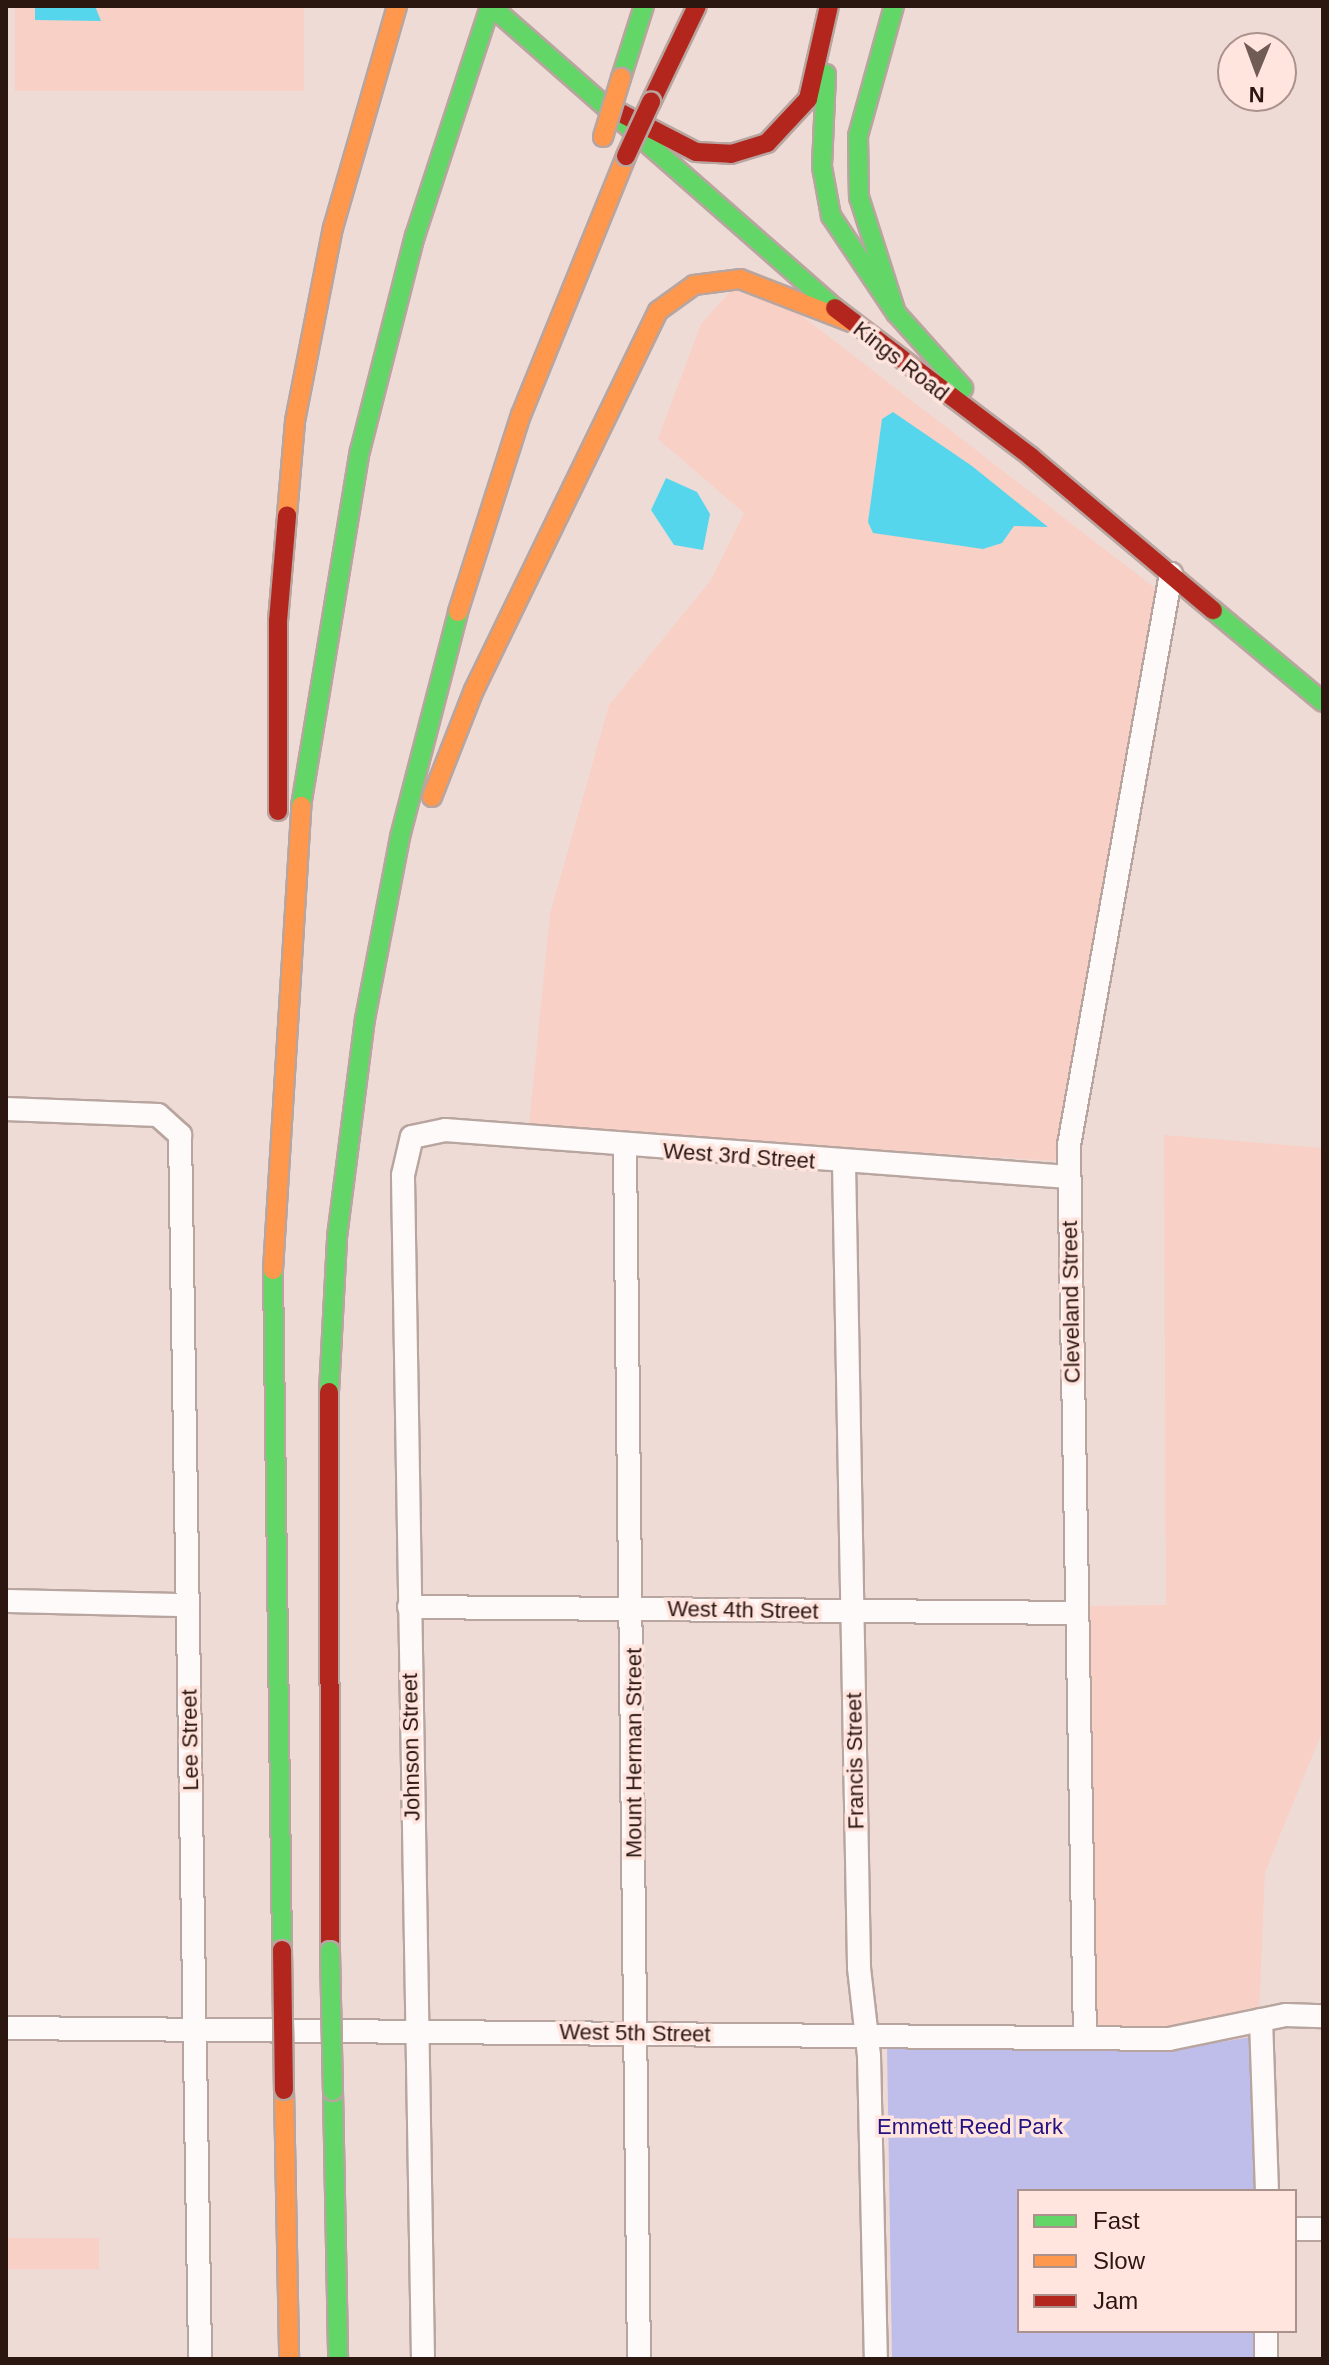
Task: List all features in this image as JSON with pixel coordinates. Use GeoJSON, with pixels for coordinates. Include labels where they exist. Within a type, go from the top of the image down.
{"type":"FeatureCollection","features":[{"type":"Feature","properties":{"kind":"main road"},"geometry":{"type":"LineString","coordinates":[[289,2359],[273,1401],[280,1035],[277,668],[285,503],[324,261],[397,6]]}},
{"type":"Feature","properties":{"kind":"main road"},"geometry":{"type":"LineString","coordinates":[[280,1035],[301,799],[339,551],[395,308],[469,64],[490,6]]}},
{"type":"Feature","properties":{"kind":"main road","name":"Kings Road"},"geometry":{"type":"LineString","coordinates":[[490,6],[613,109],[851,322],[1031,457],[1323,702]]}},
{"type":"Feature","properties":{"kind":"main road"},"geometry":{"type":"LineString","coordinates":[[596,162],[644,6]]}},
{"type":"Feature","properties":{"kind":"main road"},"geometry":{"type":"LineString","coordinates":[[547,346],[626,156],[697,6]]}},
{"type":"Feature","properties":{"kind":"main road"},"geometry":{"type":"LineString","coordinates":[[829,6],[827,201],[843,243],[896,313],[1031,457]]}},
{"type":"Feature","properties":{"kind":"main road"},"geometry":{"type":"LineString","coordinates":[[894,6],[863,108],[857,165],[868,236],[896,313]]}},
{"type":"Feature","properties":{"kind":"main road"},"geometry":{"type":"LineString","coordinates":[[613,109],[696,152],[755,148],[801,111],[827,29]]}},
{"type":"Feature","properties":{"kind":"main road"},"geometry":{"type":"LineString","coordinates":[[338,2359],[330,1951],[328,1385],[345,1164],[377,948],[454,624],[547,346],[588,190]]}},
{"type":"Feature","properties":{"kind":"main road"},"geometry":{"type":"LineString","coordinates":[[377,948],[474,690],[651,320],[684,290],[729,279],[772,286],[851,322]]}},
{"type":"Feature","properties":{"kind":"street","name":"Cleveland Street"},"geometry":{"type":"LineString","coordinates":[[1085,2038],[1068,1177],[1171,574]]}},
{"type":"Feature","properties":{"kind":"street","name":"Lee Street"},"geometry":{"type":"LineString","coordinates":[[6,1109],[158,1115],[174,1122],[180,1140],[200,2359]]}},
{"type":"Feature","properties":{"kind":"street","name":"West 3rd Street"},"geometry":{"type":"LineString","coordinates":[[412,1137],[445,1130],[625,1148],[1068,1177]]}},
{"type":"Feature","properties":{"kind":"street","name":"Johnson Street"},"geometry":{"type":"LineString","coordinates":[[412,1137],[403,1175],[415,2029],[423,2359]]}},
{"type":"Feature","properties":{"kind":"street","name":"Mount Herman Street"},"geometry":{"type":"LineString","coordinates":[[625,1148],[633,1609],[639,2359]]}},
{"type":"Feature","properties":{"kind":"street","name":"Francis Street"},"geometry":{"type":"LineString","coordinates":[[844,1162],[853,1612],[876,2359]]}},
{"type":"Feature","properties":{"kind":"street"},"geometry":{"type":"LineString","coordinates":[[6,1601],[188,1605]]}},
{"type":"Feature","properties":{"kind":"street","name":"West 4th Street"},"geometry":{"type":"LineString","coordinates":[[409,1607],[1077,1613]]}},
{"type":"Feature","properties":{"kind":"street","name":"West 5th Street"},"geometry":{"type":"LineString","coordinates":[[6,2028],[415,2029],[636,2034],[1186,2038],[1261,2020],[1323,2016]]}},
{"type":"Feature","properties":{"kind":"street"},"geometry":{"type":"LineString","coordinates":[[1261,2020],[1267,2189]]}},
{"type":"Feature","properties":{"kind":"street"},"geometry":{"type":"LineString","coordinates":[[1297,2229],[1323,2229]]}},
{"type":"Feature","properties":{"kind":"street"},"geometry":{"type":"LineString","coordinates":[[1266,2333],[1266,2359]]}},
{"type":"Feature","properties":{"kind":"shaded area"},"geometry":{"type":"Polygon","coordinates":[[[15,6],[304,6],[304,91],[15,91],[15,6]]]}},
{"type":"Feature","properties":{"kind":"shaded area"},"geometry":{"type":"Polygon","coordinates":[[[35,6],[95,6],[101,21],[35,20],[35,6]]]}},
{"type":"Feature","properties":{"kind":"shaded area"},"geometry":{"type":"Polygon","coordinates":[[[735,286],[780,299],[1160,592],[1056,1161],[529,1127],[550,914],[609,705],[711,580],[744,513],[658,439],[701,324],[735,286]]]}},
{"type":"Feature","properties":{"kind":"shaded area"},"geometry":{"type":"Polygon","coordinates":[[[893,412],[972,466],[1048,527],[1014,526],[1002,543],[983,549],[873,533],[868,522],[882,419],[893,412]]]}},
{"type":"Feature","properties":{"kind":"shaded area"},"geometry":{"type":"Polygon","coordinates":[[[666,478],[697,492],[710,514],[703,550],[674,545],[651,510],[666,478]]]}},
{"type":"Feature","properties":{"kind":"shaded area"},"geometry":{"type":"Polygon","coordinates":[[[1164,1135],[1323,1148],[1323,1730],[1265,1872],[1258,2036],[1162,2051],[1093,2049],[1087,1606],[1166,1605],[1164,1135]]]}},
{"type":"Feature","properties":{"kind":"shaded area"},"geometry":{"type":"Polygon","coordinates":[[[6,2238],[99,2238],[99,2269],[6,2269],[6,2238]]]}},
{"type":"Feature","properties":{"kind":"green space","name":"Emmett Reed Park"},"geometry":{"type":"Polygon","coordinates":[[[1258,2036],[1256,2189],[1017,2189],[1017,2333],[1254,2333],[1254,2359],[892,2359],[887,2045],[1162,2051],[1258,2036]]]}},
{"type":"Feature","properties":{"kind":"traffic: fast"},"geometry":{"type":"LineString","coordinates":[[301,806],[360,451],[415,236],[490,6]]}},
{"type":"Feature","properties":{"kind":"traffic: fast"},"geometry":{"type":"LineString","coordinates":[[491,6],[835,308]]}},
{"type":"Feature","properties":{"kind":"traffic: fast"},"geometry":{"type":"LineString","coordinates":[[621,78],[644,6]]}},
{"type":"Feature","properties":{"kind":"traffic: fast"},"geometry":{"type":"LineString","coordinates":[[894,6],[858,136],[859,197],[896,313],[963,388]]}},
{"type":"Feature","properties":{"kind":"traffic: fast"},"geometry":{"type":"LineString","coordinates":[[826,74],[822,167],[831,216],[896,313]]}},
{"type":"Feature","properties":{"kind":"traffic: fast"},"geometry":{"type":"LineString","coordinates":[[1213,610],[1323,702]]}},
{"type":"Feature","properties":{"kind":"traffic: fast"},"geometry":{"type":"LineString","coordinates":[[329,1392],[337,1237],[365,1019],[400,837],[458,612]]}},
{"type":"Feature","properties":{"kind":"traffic: fast"},"geometry":{"type":"LineString","coordinates":[[273,1270],[282,1950]]}},
{"type":"Feature","properties":{"kind":"traffic: fast"},"geometry":{"type":"LineString","coordinates":[[330,1951],[333,2091]]}},
{"type":"Feature","properties":{"kind":"traffic: fast"},"geometry":{"type":"LineString","coordinates":[[333,2091],[338,2359]]}},
{"type":"Feature","properties":{"kind":"traffic: slow"},"geometry":{"type":"LineString","coordinates":[[287,515],[295,421],[333,228],[397,6]]}},
{"type":"Feature","properties":{"kind":"traffic: slow"},"geometry":{"type":"LineString","coordinates":[[603,137],[621,78]]}},
{"type":"Feature","properties":{"kind":"traffic: slow"},"geometry":{"type":"LineString","coordinates":[[458,612],[521,415],[626,156]]}},
{"type":"Feature","properties":{"kind":"traffic: slow"},"geometry":{"type":"LineString","coordinates":[[432,797],[474,690],[658,311],[694,285],[740,279],[851,322]]}},
{"type":"Feature","properties":{"kind":"traffic: slow"},"geometry":{"type":"LineString","coordinates":[[273,1270],[301,806]]}},
{"type":"Feature","properties":{"kind":"traffic: slow"},"geometry":{"type":"LineString","coordinates":[[284,2090],[289,2359]]}},
{"type":"Feature","properties":{"kind":"traffic: jam"},"geometry":{"type":"LineString","coordinates":[[651,102],[697,6]]}},
{"type":"Feature","properties":{"kind":"traffic: jam"},"geometry":{"type":"LineString","coordinates":[[613,109],[696,152],[731,154],[767,143],[808,99],[829,6]]}},
{"type":"Feature","properties":{"kind":"traffic: jam"},"geometry":{"type":"LineString","coordinates":[[626,156],[651,102]]}},
{"type":"Feature","properties":{"kind":"traffic: jam"},"geometry":{"type":"LineString","coordinates":[[835,308],[1031,457],[1213,610]]}},
{"type":"Feature","properties":{"kind":"traffic: jam"},"geometry":{"type":"LineString","coordinates":[[278,811],[278,621],[287,515]]}},
{"type":"Feature","properties":{"kind":"traffic: jam"},"geometry":{"type":"LineString","coordinates":[[329,1392],[330,1951]]}},
{"type":"Feature","properties":{"kind":"traffic: jam"},"geometry":{"type":"LineString","coordinates":[[282,1950],[284,2090]]}}]}
